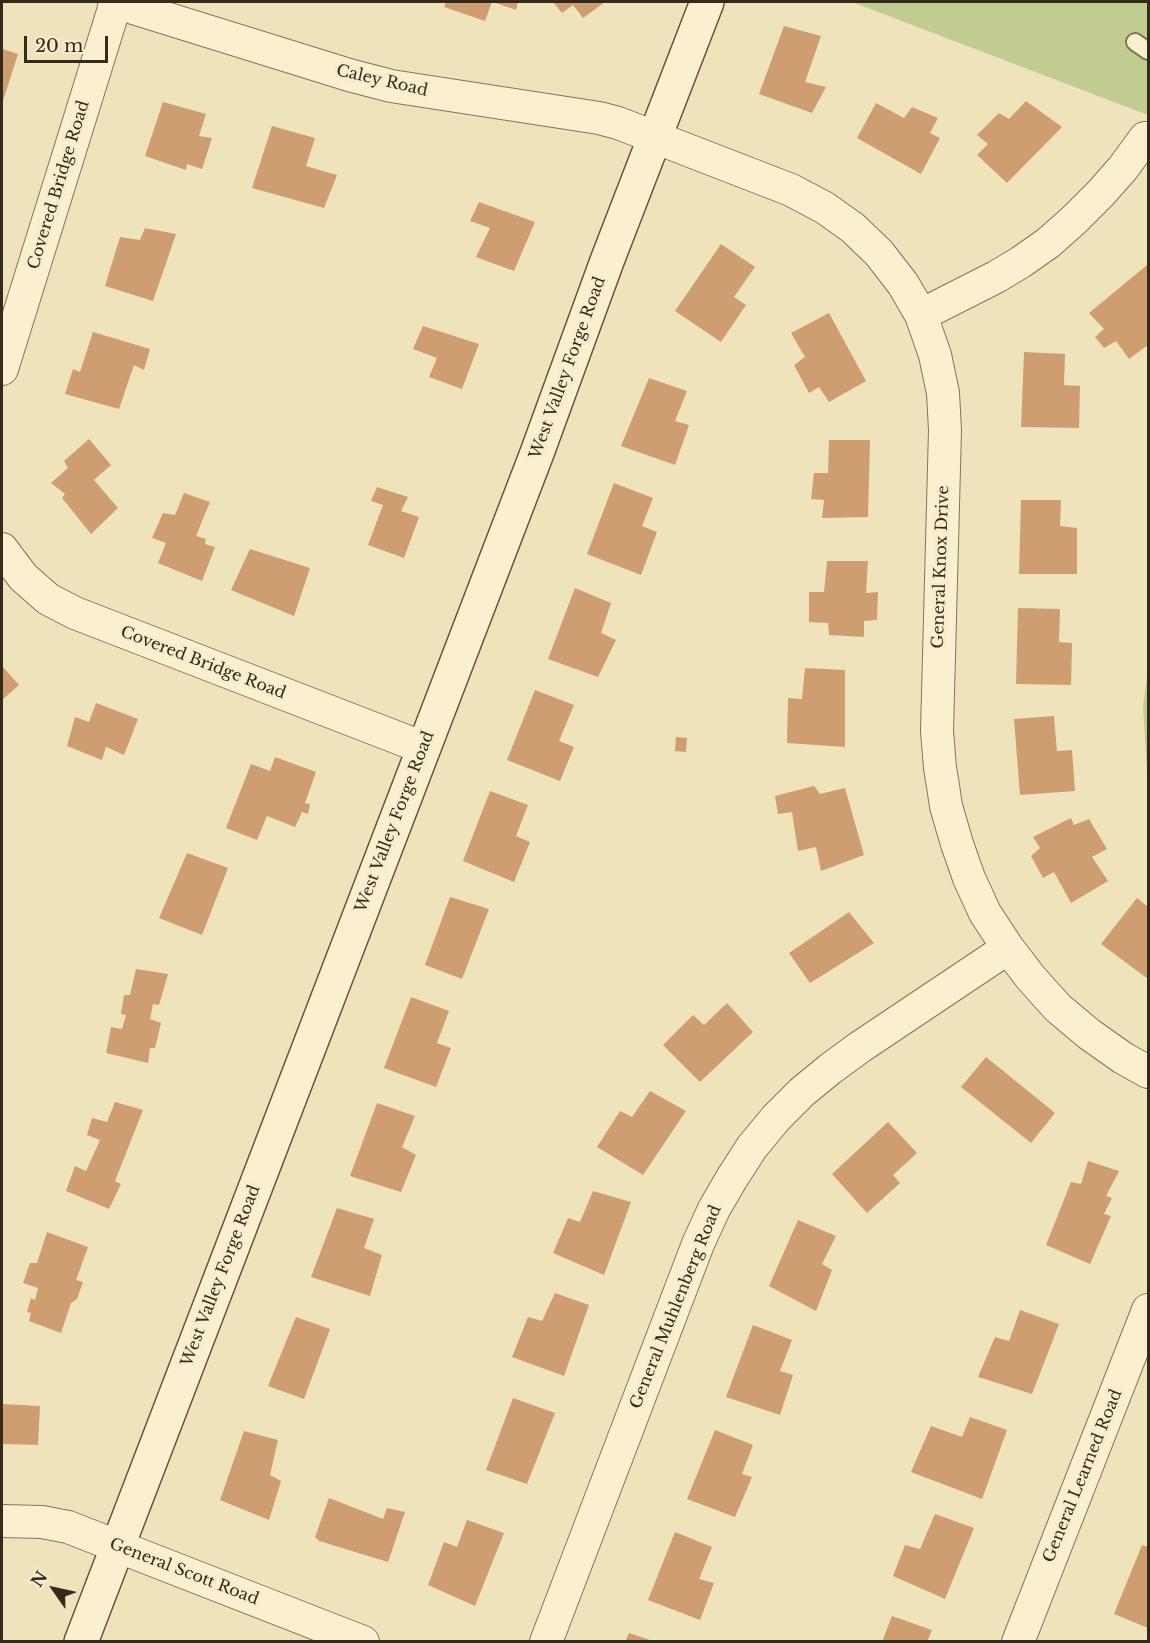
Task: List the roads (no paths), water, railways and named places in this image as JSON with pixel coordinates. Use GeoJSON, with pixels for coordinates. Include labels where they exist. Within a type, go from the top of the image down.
{"type":"FeatureCollection","features":[{"type":"Feature","properties":{"kind":"main road","name":"West Valley Forge Road"},"geometry":{"type":"LineString","coordinates":[[81,1641],[537,453],[605,267],[707,2]]}},
{"type":"Feature","properties":{"kind":"street","name":"Caley Road"},"geometry":{"type":"LineString","coordinates":[[115,2],[382,84],[599,118],[655,137]]}},
{"type":"Feature","properties":{"kind":"street","name":"Covered Bridge Road"},"geometry":{"type":"LineString","coordinates":[[2,369],[115,2]]}},
{"type":"Feature","properties":{"kind":"street"},"geometry":{"type":"LineString","coordinates":[[921,315],[996,277],[1048,243],[1101,192],[1147,136]]}},
{"type":"Feature","properties":{"kind":"street","name":"General Knox Drive"},"geometry":{"type":"LineString","coordinates":[[655,137],[791,190],[825,208],[853,228],[879,253],[903,284],[921,315],[935,355],[943,393],[945,430],[937,731],[946,806],[969,878],[985,913],[1008,948],[1058,1008],[1123,1058],[1149,1072]]}},
{"type":"Feature","properties":{"kind":"street","name":"Covered Bridge Road"},"geometry":{"type":"LineString","coordinates":[[2,549],[23,577],[48,598],[75,613],[424,748]]}},
{"type":"Feature","properties":{"kind":"street","name":"General Muhlenberg Road"},"geometry":{"type":"LineString","coordinates":[[546,1641],[698,1244],[714,1209],[747,1154],[776,1118],[830,1069],[1008,948]]}},
{"type":"Feature","properties":{"kind":"street","name":"General Learned Road"},"geometry":{"type":"LineString","coordinates":[[1018,1641],[1149,1310]]}},
{"type":"Feature","properties":{"kind":"street","name":"General Scott Road"},"geometry":{"type":"LineString","coordinates":[[2,1521],[55,1524],[68,1527],[363,1641]]}}]}
